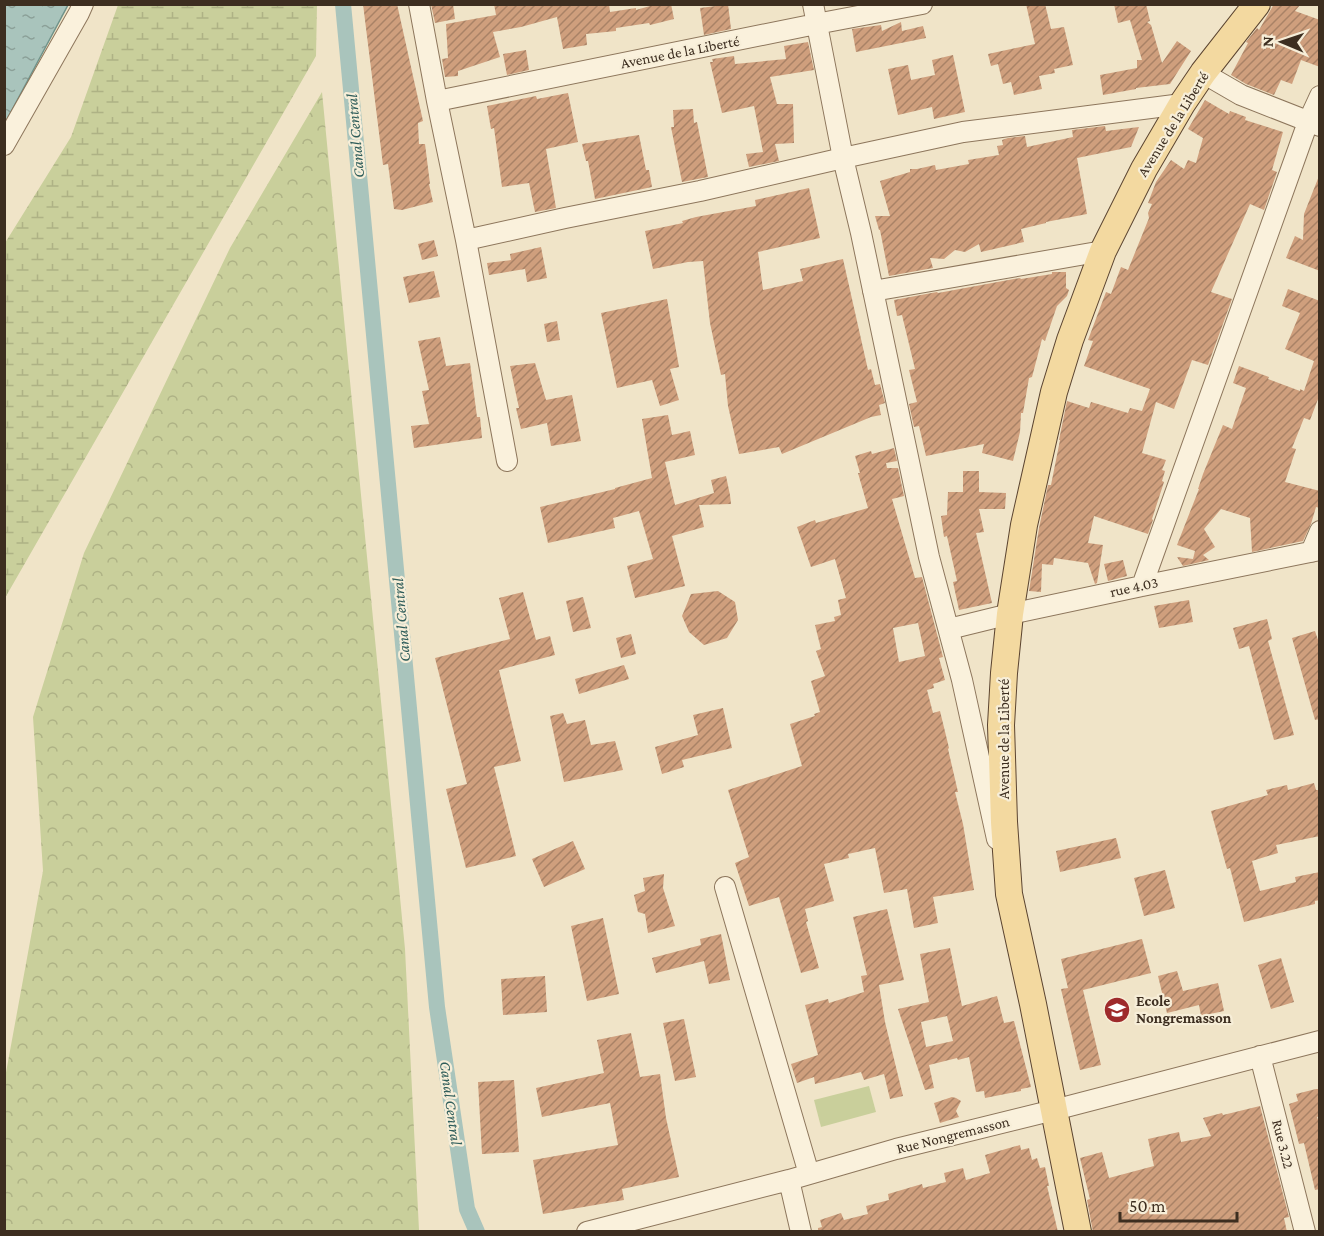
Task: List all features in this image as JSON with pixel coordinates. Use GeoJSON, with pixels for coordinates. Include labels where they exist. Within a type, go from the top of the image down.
{"type":"FeatureCollection","features":[{"type":"Feature","properties":{"kind":"main road","name":"Avenue de la Liberté"},"geometry":{"type":"LineString","coordinates":[[1078,1232],[1009,894],[1001,725],[1010,614],[1024,525],[1054,392],[1070,340],[1103,251],[1144,169],[1182,104],[1203,73],[1257,4]]}},
{"type":"Feature","properties":{"kind":"street"},"geometry":{"type":"LineString","coordinates":[[4,145],[80,14],[83,4]]}},
{"type":"Feature","properties":{"kind":"street"},"geometry":{"type":"LineString","coordinates":[[419,4],[507,461]]}},
{"type":"Feature","properties":{"kind":"street"},"geometry":{"type":"LineString","coordinates":[[813,4],[843,158],[929,556],[962,680],[1009,894]]}},
{"type":"Feature","properties":{"kind":"street","name":"Avenue de la Liberté"},"geometry":{"type":"LineString","coordinates":[[437,101],[922,4]]}},
{"type":"Feature","properties":{"kind":"street"},"geometry":{"type":"LineString","coordinates":[[1203,73],[1241,95],[1314,124]]}},
{"type":"Feature","properties":{"kind":"street"},"geometry":{"type":"LineString","coordinates":[[1142,585],[1314,124],[1320,96]]}},
{"type":"Feature","properties":{"kind":"street"},"geometry":{"type":"LineString","coordinates":[[466,240],[700,191],[963,132],[1182,104]]}},
{"type":"Feature","properties":{"kind":"street"},"geometry":{"type":"LineString","coordinates":[[873,291],[1103,251]]}},
{"type":"Feature","properties":{"kind":"street"},"geometry":{"type":"LineString","coordinates":[[1315,551],[1320,531]]}},
{"type":"Feature","properties":{"kind":"street","name":"rue 4.03"},"geometry":{"type":"LineString","coordinates":[[949,629],[1142,585],[1315,551]]}},
{"type":"Feature","properties":{"kind":"street"},"geometry":{"type":"LineString","coordinates":[[724,887],[808,1174]]}},
{"type":"Feature","properties":{"kind":"street","name":"Rue Nongremasson"},"geometry":{"type":"LineString","coordinates":[[587,1232],[789,1180],[896,1149],[1320,1041]]}},
{"type":"Feature","properties":{"kind":"street","name":"Rue 3.22"},"geometry":{"type":"LineString","coordinates":[[1260,1056],[1305,1232]]}},
{"type":"Feature","properties":{"kind":"street"},"geometry":{"type":"LineString","coordinates":[[789,1180],[801,1232]]}},
{"type":"Feature","properties":{"kind":"green space"},"geometry":{"type":"Polygon","coordinates":[[[118,5],[317,5],[316,56],[5,598],[5,243],[71,137],[118,5]]]}},
{"type":"Feature","properties":{"kind":"green space"},"geometry":{"type":"Polygon","coordinates":[[[322,92],[405,949],[419,1230],[375,1232],[5,1231],[5,1078],[43,871],[33,717],[84,553],[230,248],[322,92]]]}},
{"type":"Feature","properties":{"kind":"green space"},"geometry":{"type":"Polygon","coordinates":[[[869,1086],[876,1112],[821,1127],[814,1100],[869,1086]]]}},
{"type":"Feature","properties":{"kind":"water"},"geometry":{"type":"Polygon","coordinates":[[[4,5],[68,5],[5,123],[4,5]]]}},
{"type":"Feature","properties":{"kind":"building"},"geometry":{"type":"Polygon","coordinates":[[[363,4],[397,4],[423,121],[418,123],[419,144],[425,144],[433,202],[402,210],[394,209],[388,164],[383,165],[363,4]]]}},
{"type":"Feature","properties":{"kind":"building"},"geometry":{"type":"Polygon","coordinates":[[[431,4],[453,4],[455,19],[435,23],[431,4]]]}},
{"type":"Feature","properties":{"kind":"building"},"geometry":{"type":"Polygon","coordinates":[[[494,4],[609,4],[610,12],[636,8],[636,10],[657,4],[671,4],[674,19],[650,25],[649,23],[616,28],[616,31],[586,34],[587,45],[563,49],[557,17],[493,32],[500,57],[458,71],[458,76],[445,77],[442,59],[448,58],[446,24],[496,15],[494,4]]]}},
{"type":"Feature","properties":{"kind":"building"},"geometry":{"type":"Polygon","coordinates":[[[716,4],[728,4],[731,29],[704,35],[700,8],[716,6],[716,4]]]}},
{"type":"Feature","properties":{"kind":"building"},"geometry":{"type":"Polygon","coordinates":[[[1026,4],[1045,4],[1051,29],[1064,27],[1073,65],[1054,69],[1055,73],[1039,76],[1042,89],[1014,95],[1011,82],[1003,84],[998,64],[991,66],[988,54],[1035,44],[1026,4]]]}},
{"type":"Feature","properties":{"kind":"building"},"geometry":{"type":"Polygon","coordinates":[[[1114,4],[1146,4],[1150,21],[1147,22],[1151,25],[1162,63],[1177,41],[1191,51],[1170,84],[1103,95],[1100,75],[1137,68],[1137,60],[1142,60],[1130,20],[1118,23],[1114,4]]]}},
{"type":"Feature","properties":{"kind":"building"},"geometry":{"type":"Polygon","coordinates":[[[1274,4],[1301,4],[1295,11],[1320,20],[1320,67],[1301,60],[1292,84],[1281,80],[1274,95],[1246,84],[1231,75],[1248,43],[1246,42],[1257,28],[1259,30],[1274,4]]]}},
{"type":"Feature","properties":{"kind":"building"},"geometry":{"type":"Polygon","coordinates":[[[901,22],[902,31],[923,26],[926,38],[856,52],[852,29],[881,25],[882,31],[901,22]]]}},
{"type":"Feature","properties":{"kind":"building"},"geometry":{"type":"Polygon","coordinates":[[[808,42],[814,70],[770,77],[777,104],[793,104],[794,143],[775,144],[779,161],[749,167],[746,154],[763,152],[754,106],[722,113],[710,62],[713,62],[712,59],[734,56],[735,64],[786,59],[784,46],[808,42]]]}},
{"type":"Feature","properties":{"kind":"building"},"geometry":{"type":"Polygon","coordinates":[[[526,50],[529,70],[507,75],[503,54],[526,50]]]}},
{"type":"Feature","properties":{"kind":"building"},"geometry":{"type":"Polygon","coordinates":[[[953,55],[965,112],[934,119],[932,107],[898,115],[888,69],[908,65],[911,80],[935,75],[932,60],[953,55]]]}},
{"type":"Feature","properties":{"kind":"building"},"geometry":{"type":"Polygon","coordinates":[[[568,93],[578,142],[546,149],[556,208],[535,212],[529,183],[502,187],[494,128],[491,129],[487,106],[536,96],[537,99],[568,93]]]}},
{"type":"Feature","properties":{"kind":"building"},"geometry":{"type":"Polygon","coordinates":[[[1205,100],[1229,114],[1230,111],[1246,117],[1245,120],[1283,132],[1272,170],[1277,172],[1264,210],[1250,204],[1211,292],[1232,299],[1208,365],[1192,360],[1174,409],[1156,402],[1142,453],[1166,460],[1162,470],[1165,471],[1162,481],[1164,482],[1148,534],[1094,516],[1088,543],[1103,545],[1097,583],[1095,584],[1088,563],[1054,558],[1053,565],[1042,564],[1041,592],[1029,591],[1039,528],[1048,485],[1051,485],[1067,401],[1089,408],[1091,402],[1128,413],[1130,408],[1142,411],[1150,389],[1084,366],[1093,341],[1088,340],[1106,292],[1111,294],[1121,267],[1128,270],[1149,218],[1148,213],[1152,204],[1148,203],[1156,182],[1171,160],[1184,169],[1188,160],[1196,163],[1203,138],[1188,129],[1205,100]]]}},
{"type":"Feature","properties":{"kind":"building"},"geometry":{"type":"Polygon","coordinates":[[[693,109],[694,123],[697,122],[708,177],[682,182],[671,127],[674,127],[673,110],[693,109]]]}},
{"type":"Feature","properties":{"kind":"building"},"geometry":{"type":"Polygon","coordinates":[[[1105,126],[1106,131],[1139,127],[1131,147],[1077,158],[1087,214],[1021,229],[1024,242],[981,252],[979,244],[965,252],[955,250],[944,259],[930,258],[933,268],[889,276],[875,216],[890,216],[880,181],[910,172],[910,169],[935,165],[936,170],[969,164],[968,160],[999,155],[997,146],[1003,145],[1002,140],[1008,138],[1025,136],[1027,147],[1073,137],[1072,130],[1105,126]]]}},
{"type":"Feature","properties":{"kind":"building"},"geometry":{"type":"Polygon","coordinates":[[[639,135],[652,187],[595,199],[588,161],[586,161],[582,144],[639,135]]]}},
{"type":"Feature","properties":{"kind":"building"},"geometry":{"type":"Polygon","coordinates":[[[1319,176],[1320,271],[1286,258],[1295,236],[1303,240],[1304,214],[1319,176]]]}},
{"type":"Feature","properties":{"kind":"building"},"geometry":{"type":"Polygon","coordinates":[[[809,188],[820,238],[758,252],[763,290],[803,281],[800,269],[843,259],[868,370],[871,369],[875,385],[880,384],[885,403],[879,405],[881,415],[871,417],[782,454],[779,447],[739,454],[728,406],[725,374],[721,375],[710,323],[703,261],[653,269],[645,231],[683,223],[682,221],[696,217],[756,206],[755,200],[809,188]]]}},
{"type":"Feature","properties":{"kind":"building"},"geometry":{"type":"Polygon","coordinates":[[[434,240],[438,256],[422,260],[418,244],[434,240]]]}},
{"type":"Feature","properties":{"kind":"building"},"geometry":{"type":"Polygon","coordinates":[[[541,247],[547,278],[527,282],[525,269],[489,275],[487,263],[511,260],[510,254],[541,247]]]}},
{"type":"Feature","properties":{"kind":"building"},"geometry":{"type":"Polygon","coordinates":[[[434,271],[440,297],[409,303],[403,277],[434,271]]]}},
{"type":"Feature","properties":{"kind":"building"},"geometry":{"type":"Polygon","coordinates":[[[1052,272],[1066,272],[1066,288],[1069,290],[1067,296],[1057,306],[1045,341],[1042,339],[1032,377],[1029,378],[1013,461],[982,453],[984,444],[926,456],[919,426],[914,427],[909,404],[917,402],[909,370],[915,369],[902,315],[897,316],[894,300],[1052,274],[1052,272]]]}},
{"type":"Feature","properties":{"kind":"building"},"geometry":{"type":"Polygon","coordinates":[[[1288,289],[1320,301],[1320,394],[1310,420],[1304,418],[1292,448],[1296,449],[1285,482],[1320,491],[1320,508],[1316,507],[1303,541],[1252,552],[1250,518],[1221,509],[1204,529],[1215,547],[1203,555],[1209,560],[1183,566],[1177,557],[1193,559],[1195,551],[1177,545],[1223,425],[1232,429],[1246,388],[1233,383],[1239,366],[1304,391],[1314,361],[1285,349],[1300,313],[1282,306],[1288,289]]]}},
{"type":"Feature","properties":{"kind":"building"},"geometry":{"type":"Polygon","coordinates":[[[667,299],[679,367],[670,369],[679,400],[660,406],[652,380],[617,388],[601,313],[667,299]]]}},
{"type":"Feature","properties":{"kind":"building"},"geometry":{"type":"Polygon","coordinates":[[[557,321],[560,340],[547,342],[544,324],[557,321]]]}},
{"type":"Feature","properties":{"kind":"building"},"geometry":{"type":"Polygon","coordinates":[[[440,337],[446,366],[470,363],[482,438],[414,448],[411,426],[429,424],[422,391],[429,390],[418,341],[440,337]]]}},
{"type":"Feature","properties":{"kind":"building"},"geometry":{"type":"Polygon","coordinates":[[[535,363],[546,400],[572,395],[581,441],[551,446],[547,423],[521,429],[510,366],[535,363]]]}},
{"type":"Feature","properties":{"kind":"building"},"geometry":{"type":"Polygon","coordinates":[[[668,415],[672,435],[690,431],[695,455],[665,462],[675,505],[714,493],[711,480],[726,476],[731,504],[699,505],[704,527],[672,536],[685,586],[635,598],[627,566],[653,559],[639,511],[613,518],[615,528],[548,543],[540,507],[652,478],[642,419],[668,415]]]}},
{"type":"Feature","properties":{"kind":"building"},"geometry":{"type":"Polygon","coordinates":[[[894,448],[897,461],[886,463],[887,468],[898,468],[904,496],[892,499],[915,578],[922,577],[943,657],[939,658],[945,680],[933,684],[934,688],[927,690],[933,713],[940,711],[949,748],[974,890],[933,897],[938,923],[914,928],[907,889],[884,893],[875,848],[848,854],[849,858],[824,864],[834,901],[805,909],[808,921],[806,922],[819,968],[801,973],[779,897],[749,906],[735,863],[749,857],[728,790],[802,766],[790,724],[815,716],[814,714],[820,712],[811,681],[825,676],[816,651],[821,649],[815,625],[835,621],[834,617],[841,615],[838,600],[846,598],[835,559],[811,567],[797,527],[815,520],[816,523],[868,508],[855,456],[871,451],[872,454],[894,448]],[[918,623],[893,628],[899,662],[925,656],[918,623]]]}},
{"type":"Feature","properties":{"kind":"building"},"geometry":{"type":"Polygon","coordinates":[[[963,471],[979,471],[979,492],[1006,493],[1005,509],[979,509],[984,532],[976,533],[992,603],[959,610],[953,582],[957,581],[947,536],[944,537],[941,516],[947,515],[948,492],[963,492],[963,471]]]}},
{"type":"Feature","properties":{"kind":"building"},"geometry":{"type":"Polygon","coordinates":[[[1123,560],[1127,576],[1108,581],[1104,564],[1123,560]]]}},
{"type":"Feature","properties":{"kind":"building"},"geometry":{"type":"Polygon","coordinates":[[[718,591],[735,602],[738,620],[727,638],[704,645],[689,632],[682,616],[691,594],[718,591]]]}},
{"type":"Feature","properties":{"kind":"building"},"geometry":{"type":"Polygon","coordinates":[[[523,592],[536,640],[550,636],[555,655],[499,670],[521,761],[494,767],[516,856],[466,868],[446,789],[467,784],[435,658],[510,639],[499,598],[523,592]]]}},
{"type":"Feature","properties":{"kind":"building"},"geometry":{"type":"Polygon","coordinates":[[[583,597],[591,628],[573,632],[566,601],[583,597]]]}},
{"type":"Feature","properties":{"kind":"building"},"geometry":{"type":"Polygon","coordinates":[[[1189,600],[1193,622],[1159,628],[1154,606],[1189,600]]]}},
{"type":"Feature","properties":{"kind":"building"},"geometry":{"type":"Polygon","coordinates":[[[1267,619],[1272,639],[1268,641],[1294,735],[1274,740],[1249,646],[1239,649],[1233,628],[1267,619]]]}},
{"type":"Feature","properties":{"kind":"building"},"geometry":{"type":"Polygon","coordinates":[[[1315,631],[1320,646],[1320,719],[1315,720],[1292,638],[1315,631]]]}},
{"type":"Feature","properties":{"kind":"building"},"geometry":{"type":"Polygon","coordinates":[[[631,634],[636,654],[621,658],[616,638],[631,634]]]}},
{"type":"Feature","properties":{"kind":"building"},"geometry":{"type":"Polygon","coordinates":[[[624,665],[629,679],[579,694],[575,679],[624,665]]]}},
{"type":"Feature","properties":{"kind":"building"},"geometry":{"type":"Polygon","coordinates":[[[723,708],[732,748],[682,760],[684,767],[662,774],[655,747],[698,735],[693,715],[723,708]]]}},
{"type":"Feature","properties":{"kind":"building"},"geometry":{"type":"Polygon","coordinates":[[[563,713],[567,724],[585,720],[591,745],[615,741],[623,770],[564,782],[550,716],[563,713]]]}},
{"type":"Feature","properties":{"kind":"building"},"geometry":{"type":"Polygon","coordinates":[[[1314,783],[1316,790],[1320,790],[1320,836],[1276,845],[1278,853],[1252,861],[1260,891],[1296,882],[1295,877],[1320,872],[1320,900],[1315,901],[1315,904],[1244,922],[1230,868],[1227,869],[1211,811],[1268,795],[1266,790],[1287,785],[1288,790],[1314,783]]]}},
{"type":"Feature","properties":{"kind":"building"},"geometry":{"type":"Polygon","coordinates":[[[1116,838],[1121,858],[1060,872],[1056,851],[1116,838]]]}},
{"type":"Feature","properties":{"kind":"building"},"geometry":{"type":"Polygon","coordinates":[[[573,841],[585,869],[544,887],[532,859],[573,841]]]}},
{"type":"Feature","properties":{"kind":"building"},"geometry":{"type":"Polygon","coordinates":[[[1165,870],[1175,908],[1144,916],[1134,878],[1165,870]]]}},
{"type":"Feature","properties":{"kind":"building"},"geometry":{"type":"Polygon","coordinates":[[[664,874],[663,888],[675,926],[648,933],[645,914],[638,912],[634,895],[645,891],[643,878],[664,874]]]}},
{"type":"Feature","properties":{"kind":"building"},"geometry":{"type":"Polygon","coordinates":[[[887,909],[904,980],[879,985],[885,1022],[903,1096],[890,1099],[884,1074],[864,1080],[861,1072],[815,1084],[814,1077],[797,1083],[791,1064],[818,1055],[805,1005],[828,999],[829,1003],[864,992],[861,976],[867,975],[853,917],[887,909]]]}},
{"type":"Feature","properties":{"kind":"building"},"geometry":{"type":"Polygon","coordinates":[[[603,918],[619,994],[587,1001],[571,926],[603,918]]]}},
{"type":"Feature","properties":{"kind":"building"},"geometry":{"type":"Polygon","coordinates":[[[721,934],[730,980],[709,984],[704,961],[656,973],[652,958],[701,945],[700,939],[721,934]]]}},
{"type":"Feature","properties":{"kind":"building"},"geometry":{"type":"Polygon","coordinates":[[[1142,939],[1151,973],[1083,990],[1101,1065],[1080,1070],[1061,989],[1068,988],[1061,959],[1142,939]]]}},
{"type":"Feature","properties":{"kind":"building"},"geometry":{"type":"Polygon","coordinates":[[[950,948],[962,1006],[997,996],[1004,1023],[1014,1021],[1031,1087],[985,1098],[984,1091],[976,1092],[969,1057],[929,1065],[934,1088],[925,1090],[898,1009],[929,1002],[920,954],[950,948]],[[947,1016],[921,1022],[926,1047],[953,1041],[947,1016]]]}},
{"type":"Feature","properties":{"kind":"building"},"geometry":{"type":"Polygon","coordinates":[[[1281,958],[1294,1002],[1271,1009],[1258,965],[1281,958]]]}},
{"type":"Feature","properties":{"kind":"building"},"geometry":{"type":"Polygon","coordinates":[[[1177,971],[1183,991],[1218,983],[1224,1011],[1201,1016],[1199,1005],[1167,1013],[1158,976],[1177,971]]]}},
{"type":"Feature","properties":{"kind":"building"},"geometry":{"type":"Polygon","coordinates":[[[545,976],[547,1012],[503,1015],[501,979],[545,976]]]}},
{"type":"Feature","properties":{"kind":"building"},"geometry":{"type":"Polygon","coordinates":[[[684,1019],[696,1077],[675,1081],[663,1023],[684,1019]]]}},
{"type":"Feature","properties":{"kind":"building"},"geometry":{"type":"Polygon","coordinates":[[[631,1033],[640,1077],[660,1074],[666,1118],[679,1177],[622,1189],[624,1200],[543,1214],[533,1160],[618,1145],[610,1103],[542,1117],[536,1088],[604,1073],[597,1040],[631,1033]]]}},
{"type":"Feature","properties":{"kind":"building"},"geometry":{"type":"Polygon","coordinates":[[[514,1080],[519,1152],[482,1154],[478,1082],[514,1080]]]}},
{"type":"Feature","properties":{"kind":"building"},"geometry":{"type":"Polygon","coordinates":[[[1320,1089],[1320,1116],[1317,1117],[1320,1126],[1320,1189],[1315,1190],[1304,1143],[1299,1144],[1289,1104],[1298,1101],[1296,1094],[1320,1089]]]}},
{"type":"Feature","properties":{"kind":"building"},"geometry":{"type":"Polygon","coordinates":[[[952,1097],[961,1101],[956,1111],[959,1117],[940,1123],[934,1103],[952,1097]]]}},
{"type":"Feature","properties":{"kind":"building"},"geometry":{"type":"Polygon","coordinates":[[[1260,1106],[1289,1217],[1284,1218],[1287,1232],[1093,1232],[1087,1200],[1090,1199],[1080,1158],[1102,1152],[1109,1178],[1154,1166],[1148,1139],[1179,1132],[1181,1142],[1211,1136],[1203,1118],[1260,1106]]]}},
{"type":"Feature","properties":{"kind":"building"},"geometry":{"type":"Polygon","coordinates":[[[1020,1145],[1021,1150],[1029,1148],[1032,1160],[1037,1158],[1040,1168],[1045,1167],[1058,1232],[818,1232],[818,1228],[822,1227],[820,1220],[841,1213],[844,1220],[868,1214],[866,1206],[889,1200],[888,1194],[922,1184],[923,1188],[946,1182],[944,1173],[963,1168],[966,1180],[990,1173],[985,1155],[1020,1145]]]}},
{"type":"Feature","properties":{"kind":"waterway","name":"Canal Central"},"geometry":{"type":"LineString","coordinates":[[343,4],[437,1007],[467,1209],[477,1232]]}},
{"type":"Feature","properties":{"kind":"place","name":"Ecole Nongremasson"},"geometry":{"type":"Point","coordinates":[1117,1010]}}]}
